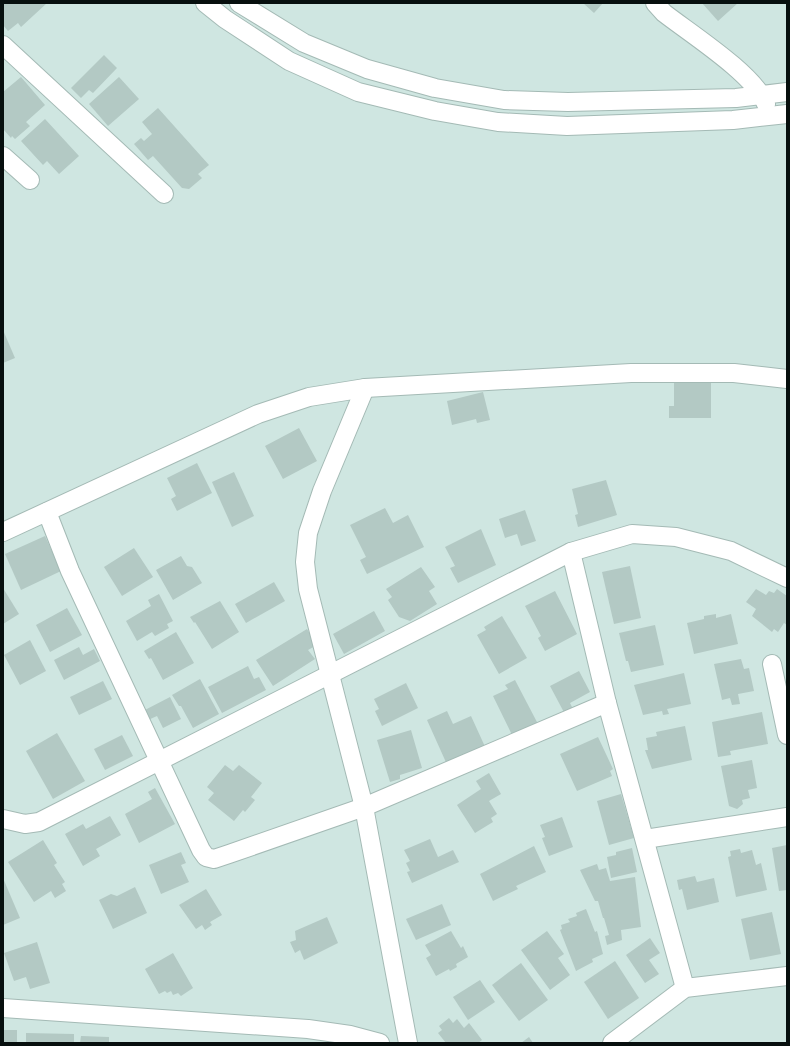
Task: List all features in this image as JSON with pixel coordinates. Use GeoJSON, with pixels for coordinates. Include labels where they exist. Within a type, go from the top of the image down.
{"type":"FeatureCollection","features":[{"type":"Feature","properties":{"kind":"street"},"geometry":{"type":"LineString","coordinates":[[205,3],[289,61],[358,92],[435,111],[498,122],[567,126],[733,120],[779,115]]}},
{"type":"Feature","properties":{"kind":"street"},"geometry":{"type":"LineString","coordinates":[[239,3],[304,44],[367,69],[435,88],[504,100],[568,102],[736,98],[787,92]]}},
{"type":"Feature","properties":{"kind":"street"},"geometry":{"type":"LineString","coordinates":[[655,3],[664,13],[751,80],[779,115]]}},
{"type":"Feature","properties":{"kind":"street"},"geometry":{"type":"LineString","coordinates":[[3,44],[164,194]]}},
{"type":"Feature","properties":{"kind":"street"},"geometry":{"type":"LineString","coordinates":[[3,156],[30,180]]}},
{"type":"Feature","properties":{"kind":"street"},"geometry":{"type":"LineString","coordinates":[[3,532],[258,414],[309,397],[365,388],[631,373],[734,373],[787,379]]}},
{"type":"Feature","properties":{"kind":"street"},"geometry":{"type":"LineString","coordinates":[[365,388],[322,491],[308,533],[305,562],[308,589],[329,676],[364,808],[408,1043]]}},
{"type":"Feature","properties":{"kind":"street"},"geometry":{"type":"LineString","coordinates":[[47,512],[70,571],[201,850],[206,857],[214,858],[229,854],[364,808],[607,703]]}},
{"type":"Feature","properties":{"kind":"street"},"geometry":{"type":"LineString","coordinates":[[3,819],[25,824],[39,822],[571,552],[632,534],[676,536],[731,551],[787,578]]}},
{"type":"Feature","properties":{"kind":"street"},"geometry":{"type":"LineString","coordinates":[[571,552],[607,703],[685,988]]}},
{"type":"Feature","properties":{"kind":"street"},"geometry":{"type":"LineString","coordinates":[[772,664],[787,735]]}},
{"type":"Feature","properties":{"kind":"street"},"geometry":{"type":"LineString","coordinates":[[645,839],[787,817]]}},
{"type":"Feature","properties":{"kind":"street"},"geometry":{"type":"LineString","coordinates":[[612,1043],[685,988],[787,976]]}},
{"type":"Feature","properties":{"kind":"street"},"geometry":{"type":"LineString","coordinates":[[3,1008],[283,1036],[350,1035],[380,1043]]}},
{"type":"Feature","properties":{"kind":"building"},"geometry":{"type":"Polygon","coordinates":[[[3,3],[47,3],[21,27],[18,23],[8,31],[3,25],[3,3]]]}},
{"type":"Feature","properties":{"kind":"building"},"geometry":{"type":"Polygon","coordinates":[[[583,3],[603,3],[594,13],[583,3]]]}},
{"type":"Feature","properties":{"kind":"building"},"geometry":{"type":"Polygon","coordinates":[[[702,3],[738,3],[718,21],[702,3]]]}},
{"type":"Feature","properties":{"kind":"building"},"geometry":{"type":"Polygon","coordinates":[[[104,55],[117,68],[93,93],[89,90],[81,98],[71,88],[104,55]]]}},
{"type":"Feature","properties":{"kind":"building"},"geometry":{"type":"Polygon","coordinates":[[[21,77],[45,105],[26,122],[30,126],[15,139],[12,136],[11,138],[3,129],[3,92],[21,77]]]}},
{"type":"Feature","properties":{"kind":"building"},"geometry":{"type":"Polygon","coordinates":[[[119,77],[139,99],[108,126],[89,104],[119,77]]]}},
{"type":"Feature","properties":{"kind":"building"},"geometry":{"type":"Polygon","coordinates":[[[158,108],[209,165],[198,174],[202,178],[189,189],[182,188],[153,156],[148,160],[134,144],[141,138],[144,141],[152,134],[142,122],[158,108]]]}},
{"type":"Feature","properties":{"kind":"building"},"geometry":{"type":"Polygon","coordinates":[[[45,119],[79,156],[59,174],[47,161],[43,165],[21,141],[45,119]]]}},
{"type":"Feature","properties":{"kind":"building"},"geometry":{"type":"Polygon","coordinates":[[[3,330],[15,358],[3,363],[3,330]]]}},
{"type":"Feature","properties":{"kind":"building"},"geometry":{"type":"Polygon","coordinates":[[[674,380],[711,380],[711,418],[669,418],[669,406],[674,406],[674,380]]]}},
{"type":"Feature","properties":{"kind":"building"},"geometry":{"type":"Polygon","coordinates":[[[483,392],[490,420],[477,423],[476,419],[452,425],[447,401],[483,392]]]}},
{"type":"Feature","properties":{"kind":"building"},"geometry":{"type":"Polygon","coordinates":[[[299,428],[317,461],[283,479],[265,446],[299,428]]]}},
{"type":"Feature","properties":{"kind":"building"},"geometry":{"type":"Polygon","coordinates":[[[197,463],[212,493],[177,511],[171,499],[176,496],[167,478],[197,463]]]}},
{"type":"Feature","properties":{"kind":"building"},"geometry":{"type":"Polygon","coordinates":[[[234,472],[254,516],[232,527],[212,482],[234,472]]]}},
{"type":"Feature","properties":{"kind":"building"},"geometry":{"type":"Polygon","coordinates":[[[606,480],[617,515],[578,527],[575,515],[578,514],[572,489],[606,480]]]}},
{"type":"Feature","properties":{"kind":"building"},"geometry":{"type":"Polygon","coordinates":[[[385,508],[393,523],[408,515],[424,547],[367,574],[360,560],[366,557],[350,525],[385,508]]]}},
{"type":"Feature","properties":{"kind":"building"},"geometry":{"type":"Polygon","coordinates":[[[525,510],[536,541],[521,546],[517,534],[505,538],[499,519],[525,510]]]}},
{"type":"Feature","properties":{"kind":"building"},"geometry":{"type":"Polygon","coordinates":[[[481,529],[496,565],[458,583],[450,568],[455,566],[445,547],[481,529]]]}},
{"type":"Feature","properties":{"kind":"building"},"geometry":{"type":"Polygon","coordinates":[[[45,536],[61,571],[21,590],[5,554],[45,536]]]}},
{"type":"Feature","properties":{"kind":"building"},"geometry":{"type":"Polygon","coordinates":[[[134,548],[153,577],[122,596],[104,567],[134,548]]]}},
{"type":"Feature","properties":{"kind":"building"},"geometry":{"type":"Polygon","coordinates":[[[181,556],[187,566],[192,567],[202,583],[173,600],[156,570],[181,556]]]}},
{"type":"Feature","properties":{"kind":"building"},"geometry":{"type":"Polygon","coordinates":[[[630,566],[641,618],[614,624],[602,572],[630,566]]]}},
{"type":"Feature","properties":{"kind":"building"},"geometry":{"type":"Polygon","coordinates":[[[421,567],[435,587],[429,591],[437,604],[410,621],[399,617],[388,600],[392,597],[386,589],[421,567]]]}},
{"type":"Feature","properties":{"kind":"building"},"geometry":{"type":"Polygon","coordinates":[[[274,582],[285,601],[246,623],[235,604],[274,582]]]}},
{"type":"Feature","properties":{"kind":"building"},"geometry":{"type":"Polygon","coordinates":[[[3,588],[19,614],[3,624],[3,588]]]}},
{"type":"Feature","properties":{"kind":"building"},"geometry":{"type":"Polygon","coordinates":[[[756,589],[766,595],[769,591],[774,593],[777,589],[787,596],[787,625],[784,623],[778,632],[774,629],[772,632],[752,616],[756,609],[746,602],[756,589]]]}},
{"type":"Feature","properties":{"kind":"building"},"geometry":{"type":"Polygon","coordinates":[[[555,591],[577,634],[545,651],[538,638],[541,636],[525,606],[555,591]]]}},
{"type":"Feature","properties":{"kind":"building"},"geometry":{"type":"Polygon","coordinates":[[[159,594],[173,621],[167,624],[169,628],[155,636],[152,632],[137,641],[126,621],[151,606],[148,600],[159,594]]]}},
{"type":"Feature","properties":{"kind":"building"},"geometry":{"type":"Polygon","coordinates":[[[220,601],[239,632],[212,649],[195,622],[194,623],[190,617],[220,601]]]}},
{"type":"Feature","properties":{"kind":"building"},"geometry":{"type":"Polygon","coordinates":[[[67,608],[82,635],[50,652],[36,625],[67,608]]]}},
{"type":"Feature","properties":{"kind":"building"},"geometry":{"type":"Polygon","coordinates":[[[374,611],[385,631],[344,654],[333,634],[374,611]]]}},
{"type":"Feature","properties":{"kind":"building"},"geometry":{"type":"Polygon","coordinates":[[[716,614],[716,618],[731,614],[738,644],[694,654],[687,623],[704,619],[704,616],[716,614]]]}},
{"type":"Feature","properties":{"kind":"building"},"geometry":{"type":"Polygon","coordinates":[[[502,616],[527,658],[499,674],[477,635],[486,630],[484,627],[502,616]]]}},
{"type":"Feature","properties":{"kind":"building"},"geometry":{"type":"Polygon","coordinates":[[[655,625],[664,665],[631,672],[628,661],[626,661],[619,633],[655,625]]]}},
{"type":"Feature","properties":{"kind":"building"},"geometry":{"type":"Polygon","coordinates":[[[307,629],[317,645],[308,650],[315,659],[273,686],[256,660],[307,629]]]}},
{"type":"Feature","properties":{"kind":"building"},"geometry":{"type":"Polygon","coordinates":[[[176,632],[194,663],[163,680],[151,658],[149,659],[144,651],[176,632]]]}},
{"type":"Feature","properties":{"kind":"building"},"geometry":{"type":"Polygon","coordinates":[[[30,640],[46,671],[20,685],[4,655],[30,640]]]}},
{"type":"Feature","properties":{"kind":"building"},"geometry":{"type":"Polygon","coordinates":[[[79,647],[83,655],[94,649],[100,661],[64,680],[54,660],[79,647]]]}},
{"type":"Feature","properties":{"kind":"building"},"geometry":{"type":"Polygon","coordinates":[[[741,659],[744,669],[749,668],[754,691],[738,694],[740,704],[732,705],[730,698],[722,700],[714,664],[741,659]]]}},
{"type":"Feature","properties":{"kind":"building"},"geometry":{"type":"Polygon","coordinates":[[[248,666],[254,679],[259,677],[266,690],[222,713],[208,687],[248,666]]]}},
{"type":"Feature","properties":{"kind":"building"},"geometry":{"type":"Polygon","coordinates":[[[579,671],[590,692],[570,703],[575,713],[567,718],[550,686],[579,671]]]}},
{"type":"Feature","properties":{"kind":"building"},"geometry":{"type":"Polygon","coordinates":[[[684,673],[691,704],[667,709],[669,714],[663,715],[662,711],[643,715],[634,685],[684,673]]]}},
{"type":"Feature","properties":{"kind":"building"},"geometry":{"type":"Polygon","coordinates":[[[200,679],[219,714],[193,728],[181,706],[179,706],[172,695],[200,679]]]}},
{"type":"Feature","properties":{"kind":"building"},"geometry":{"type":"Polygon","coordinates":[[[515,680],[538,724],[513,737],[493,696],[508,689],[505,685],[515,680]]]}},
{"type":"Feature","properties":{"kind":"building"},"geometry":{"type":"Polygon","coordinates":[[[103,681],[112,699],[79,715],[70,697],[103,681]]]}},
{"type":"Feature","properties":{"kind":"building"},"geometry":{"type":"Polygon","coordinates":[[[406,683],[418,708],[382,726],[375,711],[379,709],[374,699],[406,683]]]}},
{"type":"Feature","properties":{"kind":"building"},"geometry":{"type":"Polygon","coordinates":[[[170,697],[181,719],[163,728],[157,716],[148,720],[143,711],[170,697]]]}},
{"type":"Feature","properties":{"kind":"building"},"geometry":{"type":"Polygon","coordinates":[[[447,711],[453,724],[471,716],[487,751],[449,769],[427,720],[447,711]]]}},
{"type":"Feature","properties":{"kind":"building"},"geometry":{"type":"Polygon","coordinates":[[[762,712],[768,744],[730,751],[731,755],[718,757],[712,722],[762,712]]]}},
{"type":"Feature","properties":{"kind":"building"},"geometry":{"type":"Polygon","coordinates":[[[685,726],[692,760],[652,769],[645,750],[648,750],[646,738],[657,736],[656,732],[685,726]]]}},
{"type":"Feature","properties":{"kind":"building"},"geometry":{"type":"Polygon","coordinates":[[[411,730],[422,768],[400,775],[400,779],[390,782],[377,740],[411,730]]]}},
{"type":"Feature","properties":{"kind":"building"},"geometry":{"type":"Polygon","coordinates":[[[57,733],[85,781],[53,799],[26,751],[57,733]]]}},
{"type":"Feature","properties":{"kind":"building"},"geometry":{"type":"Polygon","coordinates":[[[122,735],[133,756],[105,770],[94,749],[122,735]]]}},
{"type":"Feature","properties":{"kind":"building"},"geometry":{"type":"Polygon","coordinates":[[[598,737],[613,769],[610,771],[612,776],[577,791],[560,754],[598,737]]]}},
{"type":"Feature","properties":{"kind":"building"},"geometry":{"type":"Polygon","coordinates":[[[752,760],[757,788],[748,790],[750,798],[742,800],[743,804],[737,809],[729,806],[721,766],[752,760]]]}},
{"type":"Feature","properties":{"kind":"building"},"geometry":{"type":"Polygon","coordinates":[[[225,765],[233,771],[239,765],[262,783],[251,797],[255,800],[245,812],[243,810],[234,821],[208,800],[214,793],[207,787],[225,765]]]}},
{"type":"Feature","properties":{"kind":"building"},"geometry":{"type":"Polygon","coordinates":[[[489,773],[501,794],[489,801],[497,814],[491,818],[493,822],[475,833],[457,805],[481,789],[476,781],[489,773]]]}},
{"type":"Feature","properties":{"kind":"building"},"geometry":{"type":"Polygon","coordinates":[[[155,788],[175,824],[139,843],[125,814],[152,799],[148,792],[155,788]]]}},
{"type":"Feature","properties":{"kind":"building"},"geometry":{"type":"Polygon","coordinates":[[[621,794],[634,838],[609,845],[597,801],[621,794]]]}},
{"type":"Feature","properties":{"kind":"building"},"geometry":{"type":"Polygon","coordinates":[[[110,816],[121,835],[96,849],[100,856],[83,866],[65,834],[83,824],[86,829],[110,816]]]}},
{"type":"Feature","properties":{"kind":"building"},"geometry":{"type":"Polygon","coordinates":[[[562,817],[573,847],[549,856],[542,838],[545,837],[540,825],[562,817]]]}},
{"type":"Feature","properties":{"kind":"building"},"geometry":{"type":"Polygon","coordinates":[[[430,839],[438,857],[453,850],[459,862],[412,883],[407,872],[410,871],[406,863],[410,861],[404,850],[430,839]]]}},
{"type":"Feature","properties":{"kind":"building"},"geometry":{"type":"Polygon","coordinates":[[[43,840],[57,863],[54,865],[65,882],[62,884],[66,891],[55,898],[51,891],[34,902],[8,862],[43,840]]]}},
{"type":"Feature","properties":{"kind":"building"},"geometry":{"type":"Polygon","coordinates":[[[787,845],[787,890],[779,891],[772,848],[787,845]]]}},
{"type":"Feature","properties":{"kind":"building"},"geometry":{"type":"Polygon","coordinates":[[[534,846],[546,872],[516,886],[518,889],[493,901],[480,874],[534,846]]]}},
{"type":"Feature","properties":{"kind":"building"},"geometry":{"type":"Polygon","coordinates":[[[632,848],[637,872],[611,878],[607,857],[616,855],[616,852],[632,848]]]}},
{"type":"Feature","properties":{"kind":"building"},"geometry":{"type":"Polygon","coordinates":[[[740,849],[741,853],[752,850],[756,865],[761,863],[767,890],[736,897],[728,857],[731,856],[730,851],[740,849]]]}},
{"type":"Feature","properties":{"kind":"building"},"geometry":{"type":"Polygon","coordinates":[[[181,852],[186,863],[181,865],[189,882],[161,894],[149,865],[181,852]]]}},
{"type":"Feature","properties":{"kind":"building"},"geometry":{"type":"Polygon","coordinates":[[[597,864],[599,870],[606,868],[610,881],[635,877],[641,927],[621,930],[622,940],[607,945],[605,936],[609,935],[598,901],[595,901],[580,870],[597,864]]]}},
{"type":"Feature","properties":{"kind":"building"},"geometry":{"type":"Polygon","coordinates":[[[695,876],[697,882],[714,878],[719,902],[687,910],[682,889],[679,890],[677,880],[695,876]]]}},
{"type":"Feature","properties":{"kind":"building"},"geometry":{"type":"Polygon","coordinates":[[[3,878],[20,918],[3,925],[3,878]]]}},
{"type":"Feature","properties":{"kind":"building"},"geometry":{"type":"Polygon","coordinates":[[[135,887],[147,913],[113,929],[99,900],[111,894],[117,896],[135,887]]]}},
{"type":"Feature","properties":{"kind":"building"},"geometry":{"type":"Polygon","coordinates":[[[206,889],[222,915],[210,922],[212,925],[205,930],[202,925],[196,929],[179,905],[206,889]]]}},
{"type":"Feature","properties":{"kind":"building"},"geometry":{"type":"Polygon","coordinates":[[[442,904],[451,925],[416,940],[406,919],[442,904]]]}},
{"type":"Feature","properties":{"kind":"building"},"geometry":{"type":"Polygon","coordinates":[[[586,909],[595,932],[597,931],[603,954],[592,959],[593,962],[576,971],[560,930],[562,929],[561,925],[570,922],[568,919],[577,916],[576,913],[586,909]]]}},
{"type":"Feature","properties":{"kind":"building"},"geometry":{"type":"Polygon","coordinates":[[[772,912],[781,954],[750,960],[741,919],[772,912]]]}},
{"type":"Feature","properties":{"kind":"building"},"geometry":{"type":"Polygon","coordinates":[[[327,917],[338,943],[304,960],[300,950],[295,953],[290,942],[296,940],[295,931],[327,917]]]}},
{"type":"Feature","properties":{"kind":"building"},"geometry":{"type":"Polygon","coordinates":[[[451,931],[461,948],[463,946],[468,957],[456,964],[457,967],[450,971],[449,969],[436,976],[426,958],[431,955],[425,945],[451,931]]]}},
{"type":"Feature","properties":{"kind":"building"},"geometry":{"type":"Polygon","coordinates":[[[547,931],[564,954],[558,958],[570,975],[550,990],[521,950],[547,931]]]}},
{"type":"Feature","properties":{"kind":"building"},"geometry":{"type":"Polygon","coordinates":[[[650,938],[660,953],[649,960],[659,974],[645,983],[626,955],[650,938]]]}},
{"type":"Feature","properties":{"kind":"building"},"geometry":{"type":"Polygon","coordinates":[[[37,942],[50,983],[30,989],[26,977],[14,981],[4,953],[37,942]]]}},
{"type":"Feature","properties":{"kind":"building"},"geometry":{"type":"Polygon","coordinates":[[[173,953],[193,988],[181,996],[178,993],[173,995],[171,991],[167,993],[165,991],[159,994],[145,969],[173,953]]]}},
{"type":"Feature","properties":{"kind":"building"},"geometry":{"type":"Polygon","coordinates":[[[615,961],[639,998],[608,1019],[584,982],[615,961]]]}},
{"type":"Feature","properties":{"kind":"building"},"geometry":{"type":"Polygon","coordinates":[[[521,963],[548,1000],[519,1021],[492,985],[521,963]]]}},
{"type":"Feature","properties":{"kind":"building"},"geometry":{"type":"Polygon","coordinates":[[[480,980],[495,1002],[468,1020],[453,997],[480,980]]]}},
{"type":"Feature","properties":{"kind":"building"},"geometry":{"type":"Polygon","coordinates":[[[449,1018],[453,1023],[457,1019],[464,1028],[469,1023],[482,1040],[478,1043],[446,1043],[438,1033],[442,1030],[439,1026],[449,1018]]]}},
{"type":"Feature","properties":{"kind":"building"},"geometry":{"type":"Polygon","coordinates":[[[3,1030],[17,1030],[17,1043],[3,1043],[3,1030]]]}},
{"type":"Feature","properties":{"kind":"building"},"geometry":{"type":"Polygon","coordinates":[[[26,1033],[74,1034],[74,1043],[26,1043],[26,1033]]]}},
{"type":"Feature","properties":{"kind":"building"},"geometry":{"type":"Polygon","coordinates":[[[81,1036],[109,1037],[109,1043],[80,1043],[81,1036]]]}},
{"type":"Feature","properties":{"kind":"building"},"geometry":{"type":"Polygon","coordinates":[[[529,1037],[533,1043],[521,1043],[529,1037]]]}}]}
